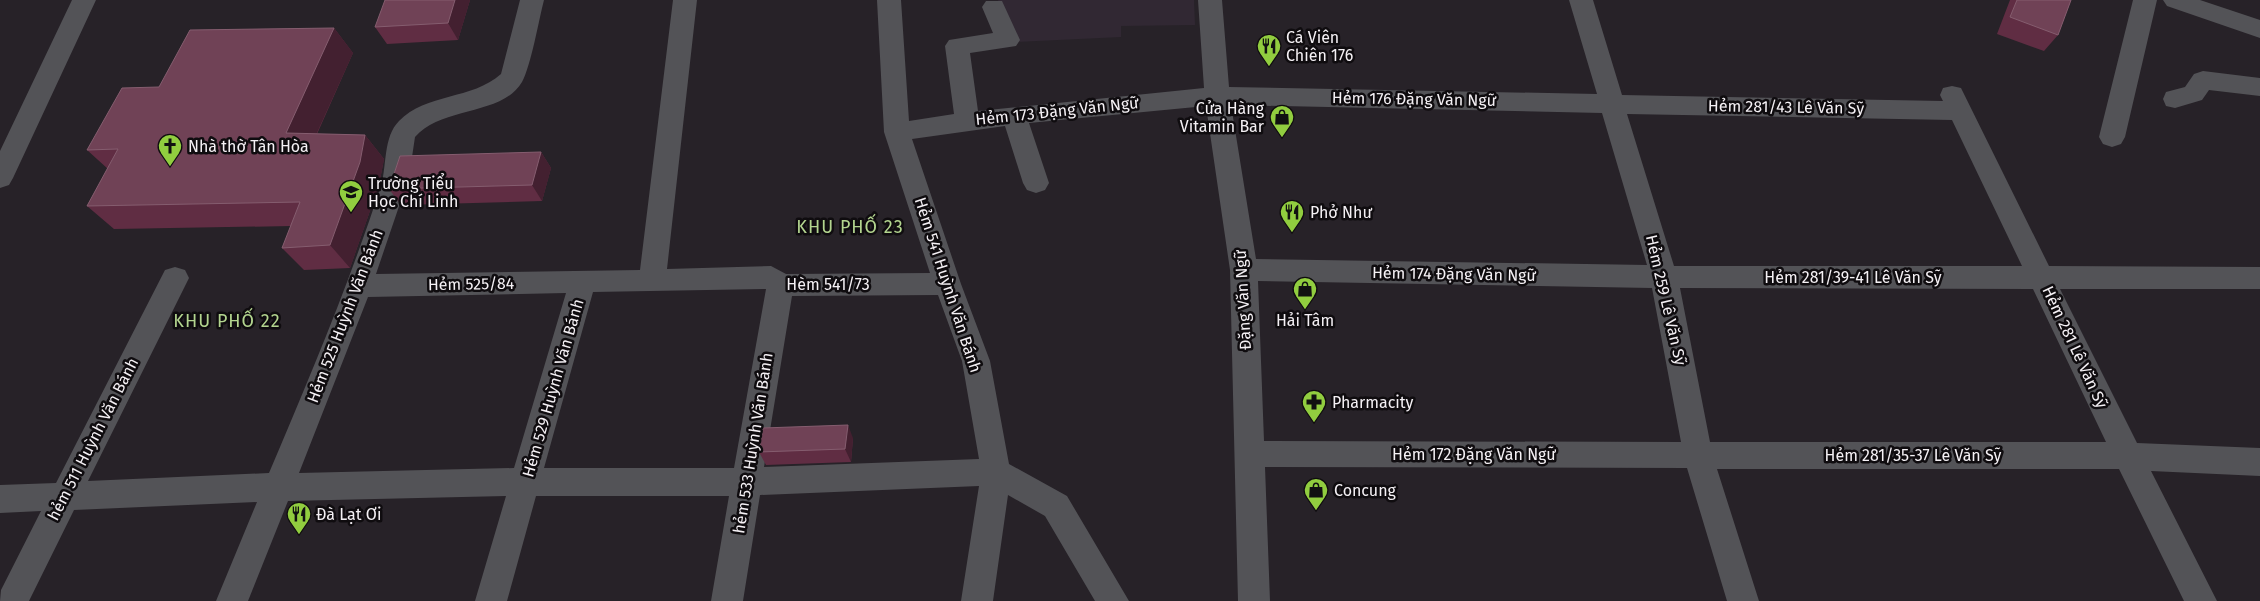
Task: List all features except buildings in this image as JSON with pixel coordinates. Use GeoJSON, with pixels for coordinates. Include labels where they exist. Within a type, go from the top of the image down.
{"type":"FeatureCollection","features":[{"type":"Feature","properties":{"kind":"street"},"geometry":{"type":"LineString","coordinates":[[0,178],[84,0]]}},
{"type":"Feature","properties":{"kind":"street","name":"Hẻm 525 Huỳnh Văn Bánh"},"geometry":{"type":"LineString","coordinates":[[232,601],[359,286],[393,186],[402,139],[407,128],[420,118],[495,93],[506,85],[512,78],[532,0]]}},
{"type":"Feature","properties":{"kind":"street"},"geometry":{"type":"LineString","coordinates":[[652,281],[686,0]]}},
{"type":"Feature","properties":{"kind":"street","name":"Hẻm 541 Huỳnh Văn Bánh"},"geometry":{"type":"LineString","coordinates":[[889,0],[897,132],[947,284],[976,361],[996,472],[977,601]]}},
{"type":"Feature","properties":{"kind":"street","name":"Đặng Văn Ngữ"},"geometry":{"type":"LineString","coordinates":[[1210,0],[1217,96],[1244,270],[1254,601]]}},
{"type":"Feature","properties":{"kind":"street","name":"Hẻm 259 Lê Văn Sỹ"},"geometry":{"type":"LineString","coordinates":[[1582,0],[1664,278],[1698,454],[1743,601]]}},
{"type":"Feature","properties":{"kind":"street"},"geometry":{"type":"LineString","coordinates":[[2112,137],[2145,0]]}},
{"type":"Feature","properties":{"kind":"street"},"geometry":{"type":"LineString","coordinates":[[2175,0],[2224,7],[2260,29]]}},
{"type":"Feature","properties":{"kind":"street"},"geometry":{"type":"LineString","coordinates":[[967,121],[957,46],[1008,40],[994,7]]}},
{"type":"Feature","properties":{"kind":"street"},"geometry":{"type":"LineString","coordinates":[[2175,98],[2193,94],[2203,80],[2260,87]]}},
{"type":"Feature","properties":{"kind":"street","name":"Hẻm 173 Đặng Văn Ngữ"},"geometry":{"type":"LineString","coordinates":[[897,132],[1014,115],[1217,96]]}},
{"type":"Feature","properties":{"kind":"street","name":"Hẻm 176 Đặng Văn Ngữ"},"geometry":{"type":"LineString","coordinates":[[1217,96],[1612,103]]}},
{"type":"Feature","properties":{"kind":"street","name":"Hẻm 281/43 Lê Văn Sỹ"},"geometry":{"type":"LineString","coordinates":[[1612,103],[1955,101]]}},
{"type":"Feature","properties":{"kind":"street","name":"Hẻm 281 Lê Văn Sỹ"},"geometry":{"type":"LineString","coordinates":[[1955,101],[2127,456],[2201,601]]}},
{"type":"Feature","properties":{"kind":"street"},"geometry":{"type":"LineString","coordinates":[[1014,115],[1036,183]]}},
{"type":"Feature","properties":{"kind":"street","name":"Hẻm 174 Đặng Văn Ngữ"},"geometry":{"type":"LineString","coordinates":[[1244,270],[1664,278]]}},
{"type":"Feature","properties":{"kind":"street","name":"Hèm 541/73"},"geometry":{"type":"LineString","coordinates":[[652,281],[772,277],[780,285],[947,284]]}},
{"type":"Feature","properties":{"kind":"street","name":"hẻm 511 Huỳnh Văn Bánh"},"geometry":{"type":"LineString","coordinates":[[12,601],[175,278]]}},
{"type":"Feature","properties":{"kind":"street","name":"Hẻm 281/39-41 Lê Văn Sỹ"},"geometry":{"type":"LineString","coordinates":[[1664,278],[2260,278]]}},
{"type":"Feature","properties":{"kind":"street","name":"Hẻm 525/84"},"geometry":{"type":"LineString","coordinates":[[359,286],[584,281]]}},
{"type":"Feature","properties":{"kind":"street","name":"Hẻm 529 Huỳnh Văn Bánh"},"geometry":{"type":"LineString","coordinates":[[491,601],[584,281],[652,281]]}},
{"type":"Feature","properties":{"kind":"street","name":"hẻm 533 Huỳnh Văn Bánh"},"geometry":{"type":"LineString","coordinates":[[727,601],[780,285]]}},
{"type":"Feature","properties":{"kind":"street","name":"Hẻm 172 Đặng Văn Ngữ"},"geometry":{"type":"LineString","coordinates":[[1249,454],[1698,454]]}},
{"type":"Feature","properties":{"kind":"street","name":"Hẻm 281/35-37 Lê Văn Sỹ"},"geometry":{"type":"LineString","coordinates":[[1698,454],[2127,456],[2260,462]]}},
{"type":"Feature","properties":{"kind":"street"},"geometry":{"type":"LineString","coordinates":[[0,499],[278,487],[526,482],[747,482],[996,472],[1056,506],[1113,601]]}},
{"type":"Feature","properties":{"kind":"shaded area"},"geometry":{"type":"Polygon","coordinates":[[[998,0],[1194,0],[1195,25],[1121,26],[1121,37],[1014,42],[998,0]]]}},
{"type":"Feature","properties":{"kind":"place","name":"Cá Viên Chiên 176"},"geometry":{"type":"Point","coordinates":[1269,67]}},
{"type":"Feature","properties":{"kind":"place","name":"Cửa Hàng Vitamin Bar"},"geometry":{"type":"Point","coordinates":[1282,138]}},
{"type":"Feature","properties":{"kind":"place","name":"Nhà thờ Tân Hòa"},"geometry":{"type":"Point","coordinates":[170,167]}},
{"type":"Feature","properties":{"kind":"place","name":"Trường Tiểu Học Chí Linh"},"geometry":{"type":"Point","coordinates":[351,213]}},
{"type":"Feature","properties":{"kind":"place","name":"Phở Như"},"geometry":{"type":"Point","coordinates":[1292,233]}},
{"type":"Feature","properties":{"kind":"place","name":"Hải Tâm"},"geometry":{"type":"Point","coordinates":[1305,310]}},
{"type":"Feature","properties":{"kind":"place","name":"Pharmacity"},"geometry":{"type":"Point","coordinates":[1314,423]}},
{"type":"Feature","properties":{"kind":"place","name":"Concung"},"geometry":{"type":"Point","coordinates":[1316,511]}},
{"type":"Feature","properties":{"kind":"place","name":"Đà Lạt Ơi"},"geometry":{"type":"Point","coordinates":[299,535]}},
{"type":"Feature","properties":{"kind":"district","name":"KHU PHỐ 23"},"geometry":{"type":"Point","coordinates":[850,227]}},
{"type":"Feature","properties":{"kind":"district","name":"KHU PHỐ 22"},"geometry":{"type":"Point","coordinates":[227,321]}}]}
